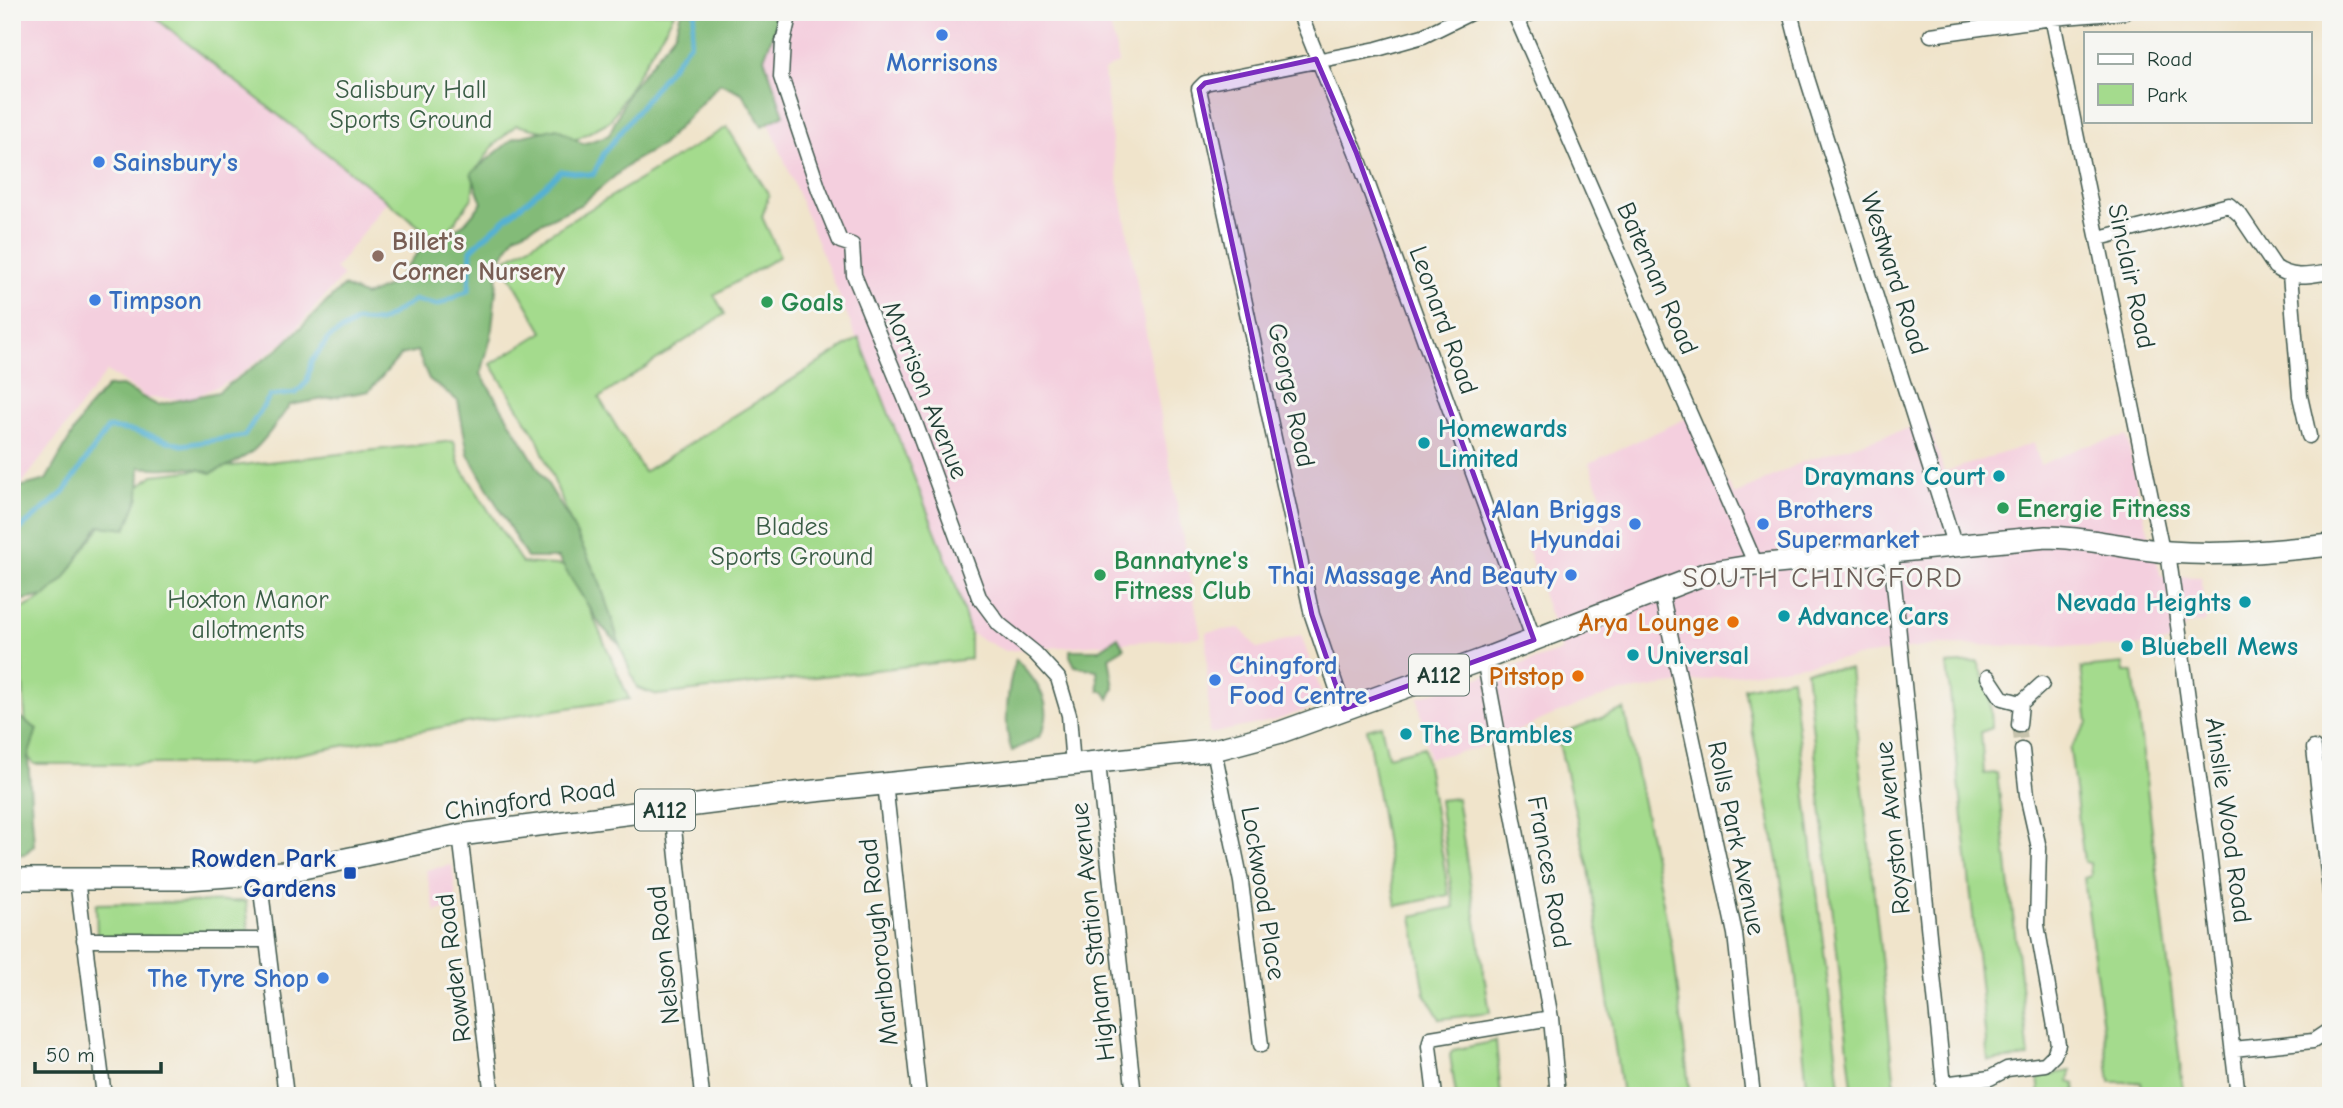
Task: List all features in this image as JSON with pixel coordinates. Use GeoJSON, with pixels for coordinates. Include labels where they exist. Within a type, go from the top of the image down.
{"type":"FeatureCollection","features":[{"type":"Feature","properties":{"kind":"main road","name":"A112"},"geometry":{"type":"LineString","coordinates":[[1098,763],[1214,750],[1281,732],[1485,659],[1707,573],[1756,565],[1891,554],[2016,538],[2067,537],[2165,551],[2264,552],[2331,545]]}},
{"type":"Feature","properties":{"kind":"main road","name":"Chingford Road"},"geometry":{"type":"LineString","coordinates":[[12,879],[188,879],[284,872],[460,835],[885,783],[1098,763]]}},
{"type":"Feature","properties":{"kind":"street","name":"Morrison Avenue"},"geometry":{"type":"LineString","coordinates":[[790,12],[781,52],[781,77],[819,190],[840,241],[852,244],[855,275],[918,431],[979,597],[999,624],[1043,660],[1058,678],[1069,715],[1073,766]]}},
{"type":"Feature","properties":{"kind":"street","name":"Leonard Road"},"geometry":{"type":"LineString","coordinates":[[1299,12],[1356,152],[1534,640]]}},
{"type":"Feature","properties":{"kind":"street"},"geometry":{"type":"LineString","coordinates":[[1316,59],[1377,49],[1423,36],[1472,12]]}},
{"type":"Feature","properties":{"kind":"street"},"geometry":{"type":"LineString","coordinates":[[1515,16],[1534,12]]}},
{"type":"Feature","properties":{"kind":"street","name":"Westward Road"},"geometry":{"type":"LineString","coordinates":[[1790,12],[1807,78],[1955,547]]}},
{"type":"Feature","properties":{"kind":"street"},"geometry":{"type":"LineString","coordinates":[[1931,35],[2051,15],[2125,12]]}},
{"type":"Feature","properties":{"kind":"street","name":"Sinclair Road"},"geometry":{"type":"LineString","coordinates":[[2051,15],[2165,551]]}},
{"type":"Feature","properties":{"kind":"street","name":"Bateman Road"},"geometry":{"type":"LineString","coordinates":[[1515,16],[1756,565]]}},
{"type":"Feature","properties":{"kind":"street","name":"George Road"},"geometry":{"type":"LineString","coordinates":[[1316,59],[1205,83],[1199,89],[1312,615],[1344,709]]}},
{"type":"Feature","properties":{"kind":"street"},"geometry":{"type":"LineString","coordinates":[[2099,238],[2229,205],[2240,215],[2275,267],[2290,275],[2331,272]]}},
{"type":"Feature","properties":{"kind":"street"},"geometry":{"type":"LineString","coordinates":[[2290,275],[2300,396],[2309,436]]}},
{"type":"Feature","properties":{"kind":"street","name":"Ainslie Wood Road"},"geometry":{"type":"LineString","coordinates":[[2165,551],[2238,1096]]}},
{"type":"Feature","properties":{"kind":"street","name":"Royston Avenue"},"geometry":{"type":"LineString","coordinates":[[1891,554],[1944,1090]]}},
{"type":"Feature","properties":{"kind":"street","name":"Rolls Park Avenue"},"geometry":{"type":"LineString","coordinates":[[1661,592],[1735,934],[1753,1096]]}},
{"type":"Feature","properties":{"kind":"street","name":"Frances Road"},"geometry":{"type":"LineString","coordinates":[[1485,659],[1551,1018],[1558,1096]]}},
{"type":"Feature","properties":{"kind":"street"},"geometry":{"type":"LineString","coordinates":[[1988,677],[2002,698],[2021,703]]}},
{"type":"Feature","properties":{"kind":"street"},"geometry":{"type":"LineString","coordinates":[[2019,725],[2021,703],[2042,684]]}},
{"type":"Feature","properties":{"kind":"street"},"geometry":{"type":"LineString","coordinates":[[2314,748],[2331,900]]}},
{"type":"Feature","properties":{"kind":"street","name":"Lockwood Place"},"geometry":{"type":"LineString","coordinates":[[1214,750],[1241,882],[1261,1045]]}},
{"type":"Feature","properties":{"kind":"street"},"geometry":{"type":"LineString","coordinates":[[1944,1090],[1990,1078],[2007,1069],[2045,1064],[2054,1055],[2058,1044],[2037,925],[2039,848],[2027,796],[2022,750]]}},
{"type":"Feature","properties":{"kind":"street","name":"Higham Station Avenue"},"geometry":{"type":"LineString","coordinates":[[1098,763],[1134,1096]]}},
{"type":"Feature","properties":{"kind":"street","name":"Marlborough Road"},"geometry":{"type":"LineString","coordinates":[[885,783],[919,1096]]}},
{"type":"Feature","properties":{"kind":"street","name":"Nelson Road"},"geometry":{"type":"LineString","coordinates":[[672,809],[702,1096]]}},
{"type":"Feature","properties":{"kind":"street","name":"Rowden Road"},"geometry":{"type":"LineString","coordinates":[[460,835],[492,1096]]}},
{"type":"Feature","properties":{"kind":"street"},"geometry":{"type":"LineString","coordinates":[[259,874],[286,1096]]}},
{"type":"Feature","properties":{"kind":"street"},"geometry":{"type":"LineString","coordinates":[[77,879],[104,1096]]}},
{"type":"Feature","properties":{"kind":"street"},"geometry":{"type":"LineString","coordinates":[[84,940],[267,940]]}},
{"type":"Feature","properties":{"kind":"street"},"geometry":{"type":"LineString","coordinates":[[1435,1096],[1429,1046],[1431,1038],[1551,1018]]}},
{"type":"Feature","properties":{"kind":"street"},"geometry":{"type":"LineString","coordinates":[[2233,1049],[2313,1041],[2331,1029]]}},
{"type":"Feature","properties":{"kind":"highlighted area"},"geometry":{"type":"Polygon","coordinates":[[[1316,59],[1356,152],[1534,640],[1344,709],[1312,615],[1199,89],[1205,83],[1316,59]]]}},
{"type":"Feature","properties":{"kind":"shaded area"},"geometry":{"type":"Polygon","coordinates":[[[12,12],[148,12],[387,201],[335,269],[343,276],[285,341],[230,381],[189,399],[147,398],[107,371],[12,497],[12,12]]]}},
{"type":"Feature","properties":{"kind":"shaded area"},"geometry":{"type":"Polygon","coordinates":[[[742,12],[1107,12],[1119,62],[1104,71],[1113,151],[1201,637],[1005,651],[970,633],[953,576],[737,44],[742,12]]]}},
{"type":"Feature","properties":{"kind":"shaded area"},"geometry":{"type":"Polygon","coordinates":[[[1687,418],[1735,495],[1802,462],[1928,422],[1944,472],[2034,443],[2040,465],[2082,447],[2127,436],[2142,509],[2161,576],[2201,577],[2206,622],[2188,625],[2169,642],[2129,647],[1936,645],[1610,694],[1548,717],[1484,747],[1429,758],[1418,697],[1562,651],[1527,548],[1610,519],[1589,463],[1687,418]]]}},
{"type":"Feature","properties":{"kind":"shaded area"},"geometry":{"type":"Polygon","coordinates":[[[1240,628],[1258,649],[1301,635],[1325,703],[1277,720],[1209,734],[1206,632],[1240,628]]]}},
{"type":"Feature","properties":{"kind":"shaded area"},"geometry":{"type":"Polygon","coordinates":[[[452,865],[457,905],[435,912],[426,870],[452,865]]]}},
{"type":"Feature","properties":{"kind":"green space","name":"Salisbury Hall Sports Ground"},"geometry":{"type":"Polygon","coordinates":[[[148,12],[675,12],[610,121],[577,139],[516,125],[493,146],[475,172],[472,198],[440,243],[148,12]]]}},
{"type":"Feature","properties":{"kind":"green space"},"geometry":{"type":"Polygon","coordinates":[[[681,12],[781,12],[764,58],[784,115],[762,126],[742,93],[720,83],[662,145],[632,162],[580,205],[515,235],[499,262],[491,337],[481,374],[569,519],[599,580],[620,645],[601,626],[558,558],[527,558],[468,454],[458,401],[429,379],[417,351],[401,355],[369,391],[290,405],[257,447],[227,467],[211,473],[193,468],[140,467],[139,497],[126,529],[99,526],[64,579],[45,596],[12,602],[12,489],[46,480],[86,410],[107,387],[122,386],[157,405],[218,392],[280,348],[343,286],[365,296],[393,284],[423,246],[464,224],[482,203],[471,173],[514,138],[557,128],[583,144],[609,135],[629,91],[675,33],[681,12]]]}},
{"type":"Feature","properties":{"kind":"green space","name":"Blades Sports Ground"},"geometry":{"type":"Polygon","coordinates":[[[727,127],[769,195],[762,217],[780,256],[714,295],[725,314],[599,398],[644,472],[859,338],[953,576],[970,633],[970,659],[658,695],[637,688],[537,438],[491,364],[543,332],[502,262],[727,127]]]}},
{"type":"Feature","properties":{"kind":"green space","name":"Hoxton Manor allotments"},"geometry":{"type":"Polygon","coordinates":[[[454,441],[459,464],[522,563],[571,566],[629,699],[447,726],[247,764],[34,764],[28,757],[18,611],[41,599],[124,499],[153,475],[454,441]]]}},
{"type":"Feature","properties":{"kind":"green space"},"geometry":{"type":"Polygon","coordinates":[[[1118,637],[1124,648],[1109,657],[1114,688],[1109,699],[1104,691],[1099,691],[1097,670],[1075,666],[1070,650],[1099,650],[1118,637]]]}},
{"type":"Feature","properties":{"kind":"green space"},"geometry":{"type":"Polygon","coordinates":[[[1016,659],[1038,686],[1046,705],[1046,716],[1039,737],[1012,751],[1007,730],[1007,705],[1016,659]]]}},
{"type":"Feature","properties":{"kind":"green space"},"geometry":{"type":"Polygon","coordinates":[[[1978,662],[1990,695],[1992,728],[1981,732],[1984,774],[1997,773],[2029,1057],[1988,1061],[1947,664],[1978,662]]]}},
{"type":"Feature","properties":{"kind":"green space"},"geometry":{"type":"Polygon","coordinates":[[[2123,664],[2124,672],[2133,672],[2184,1096],[2144,1096],[2141,1082],[2110,1082],[2084,878],[2091,876],[2090,863],[2084,862],[2070,749],[2088,723],[2081,668],[2123,664]]]}},
{"type":"Feature","properties":{"kind":"green space"},"geometry":{"type":"Polygon","coordinates":[[[1850,669],[1896,1096],[1853,1096],[1806,670],[1850,669]]]}},
{"type":"Feature","properties":{"kind":"green space"},"geometry":{"type":"Polygon","coordinates":[[[1792,678],[1841,1096],[1808,1096],[1795,970],[1778,860],[1744,688],[1792,678]]]}},
{"type":"Feature","properties":{"kind":"green space"},"geometry":{"type":"Polygon","coordinates":[[[1624,709],[1674,957],[1690,1096],[1622,1096],[1589,869],[1557,735],[1624,709]]]}},
{"type":"Feature","properties":{"kind":"green space"},"geometry":{"type":"Polygon","coordinates":[[[12,712],[37,729],[28,757],[34,845],[25,854],[12,855],[12,712]]]}},
{"type":"Feature","properties":{"kind":"green space"},"geometry":{"type":"Polygon","coordinates":[[[1381,725],[1388,756],[1424,747],[1449,895],[1396,906],[1367,729],[1381,725]]]}},
{"type":"Feature","properties":{"kind":"green space"},"geometry":{"type":"Polygon","coordinates":[[[1457,798],[1490,1013],[1440,1019],[1425,994],[1412,916],[1454,907],[1439,800],[1457,798]]]}},
{"type":"Feature","properties":{"kind":"green space"},"geometry":{"type":"Polygon","coordinates":[[[246,901],[249,935],[97,937],[96,904],[246,901]]]}},
{"type":"Feature","properties":{"kind":"green space"},"geometry":{"type":"Polygon","coordinates":[[[1496,1041],[1501,1096],[1456,1096],[1450,1055],[1453,1050],[1496,1041]]]}},
{"type":"Feature","properties":{"kind":"green space"},"geometry":{"type":"Polygon","coordinates":[[[2071,1071],[2069,1082],[2076,1084],[2075,1096],[2040,1096],[2038,1076],[2071,1071]]]}},
{"type":"Feature","properties":{"kind":"waterway"},"geometry":{"type":"LineString","coordinates":[[12,536],[64,492],[108,428],[133,431],[182,445],[244,436],[270,396],[296,393],[307,382],[311,362],[329,338],[357,321],[380,322],[415,300],[438,305],[469,290],[471,250],[561,171],[593,175],[604,153],[690,43],[695,12]]}},
{"type":"Feature","properties":{"kind":"tunnel"},"geometry":{"type":"LineString","coordinates":[[2019,725],[2022,750]]}},
{"type":"Feature","properties":{"kind":"place","name":"Morrisons"},"geometry":{"type":"Point","coordinates":[942,35]}},
{"type":"Feature","properties":{"kind":"place","name":"Sainsbury's"},"geometry":{"type":"Point","coordinates":[99,162]}},
{"type":"Feature","properties":{"kind":"place","name":"Billet's Corner Nursery"},"geometry":{"type":"Point","coordinates":[378,256]}},
{"type":"Feature","properties":{"kind":"place","name":"Timpson"},"geometry":{"type":"Point","coordinates":[95,300]}},
{"type":"Feature","properties":{"kind":"place","name":"Goals"},"geometry":{"type":"Point","coordinates":[767,302]}},
{"type":"Feature","properties":{"kind":"place","name":"Homewards Limited"},"geometry":{"type":"Point","coordinates":[1424,443]}},
{"type":"Feature","properties":{"kind":"place","name":"Draymans Court"},"geometry":{"type":"Point","coordinates":[1999,476]}},
{"type":"Feature","properties":{"kind":"place","name":"Energie Fitness"},"geometry":{"type":"Point","coordinates":[2003,508]}},
{"type":"Feature","properties":{"kind":"place","name":"Alan Briggs Hyundai"},"geometry":{"type":"Point","coordinates":[1635,524]}},
{"type":"Feature","properties":{"kind":"place","name":"Brothers Supermarket"},"geometry":{"type":"Point","coordinates":[1763,524]}},
{"type":"Feature","properties":{"kind":"place","name":"Bannatyne's Fitness Club"},"geometry":{"type":"Point","coordinates":[1100,575]}},
{"type":"Feature","properties":{"kind":"place","name":"Thai Massage And Beauty"},"geometry":{"type":"Point","coordinates":[1571,575]}},
{"type":"Feature","properties":{"kind":"place","name":"Nevada Heights"},"geometry":{"type":"Point","coordinates":[2245,602]}},
{"type":"Feature","properties":{"kind":"place","name":"Advance Cars"},"geometry":{"type":"Point","coordinates":[1784,616]}},
{"type":"Feature","properties":{"kind":"place","name":"Arya Lounge"},"geometry":{"type":"Point","coordinates":[1733,622]}},
{"type":"Feature","properties":{"kind":"place","name":"Bluebell Mews"},"geometry":{"type":"Point","coordinates":[2127,646]}},
{"type":"Feature","properties":{"kind":"place","name":"Universal"},"geometry":{"type":"Point","coordinates":[1633,655]}},
{"type":"Feature","properties":{"kind":"place","name":"Pitstop"},"geometry":{"type":"Point","coordinates":[1578,676]}},
{"type":"Feature","properties":{"kind":"place","name":"Chingford Food Centre"},"geometry":{"type":"Point","coordinates":[1215,680]}},
{"type":"Feature","properties":{"kind":"place","name":"The Brambles"},"geometry":{"type":"Point","coordinates":[1406,734]}},
{"type":"Feature","properties":{"kind":"place","name":"Rowden Park Gardens"},"geometry":{"type":"Point","coordinates":[350,873]}},
{"type":"Feature","properties":{"kind":"place","name":"The Tyre Shop"},"geometry":{"type":"Point","coordinates":[323,978]}},
{"type":"Feature","properties":{"kind":"district","name":"SOUTH CHINGFORD"},"geometry":{"type":"Point","coordinates":[1823,577]}}]}
